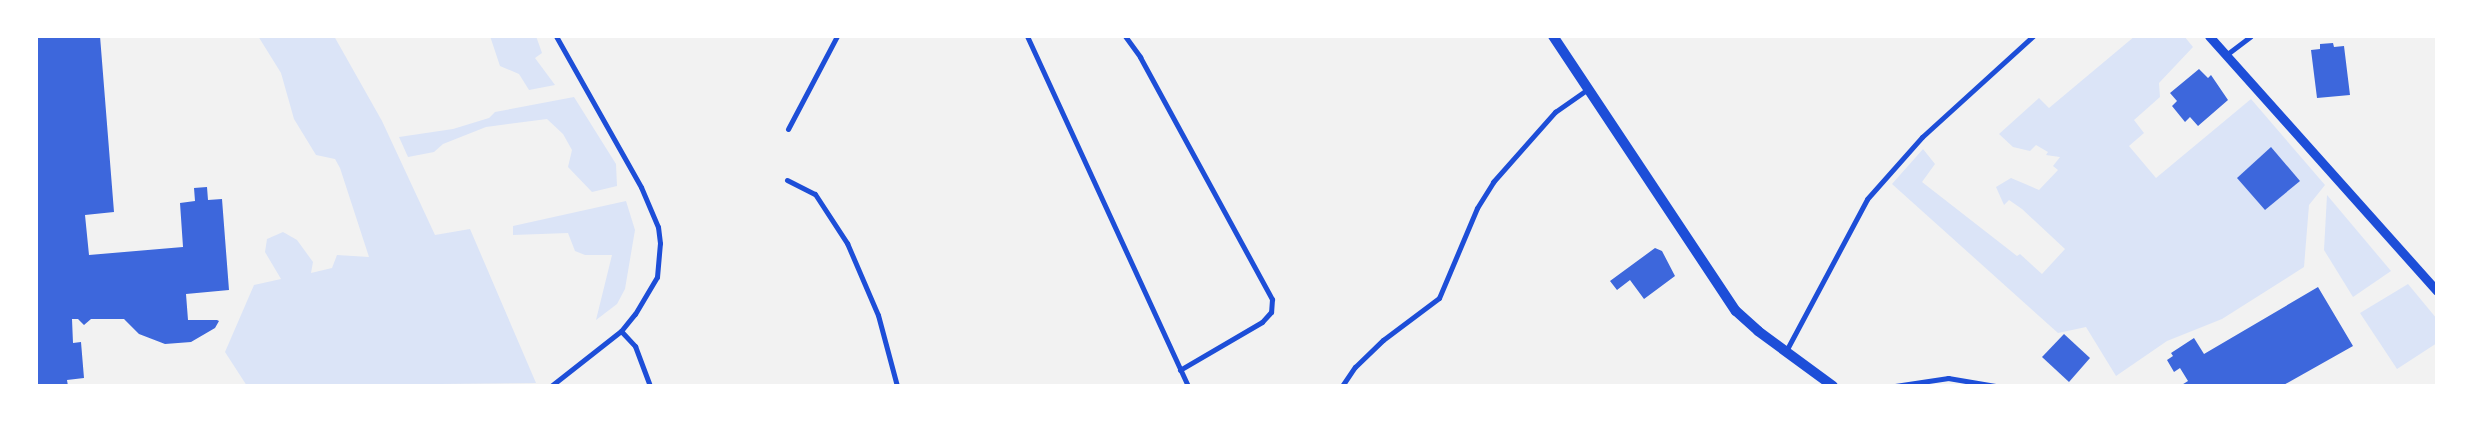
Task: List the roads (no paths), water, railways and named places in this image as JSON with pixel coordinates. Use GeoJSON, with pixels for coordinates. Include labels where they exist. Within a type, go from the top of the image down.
{"type":"FeatureCollection","features":[{"type":"Feature","properties":{"kind":"main road"},"geometry":{"type":"LineString","coordinates":[[1553,36],[1586,90],[1736,311],[1833,386]]}},
{"type":"Feature","properties":{"kind":"street"},"geometry":{"type":"LineString","coordinates":[[551,386],[621,330],[646,300],[657,277],[658,227],[641,187],[556,36]]}},
{"type":"Feature","properties":{"kind":"street"},"geometry":{"type":"LineString","coordinates":[[788,129],[837,36]]}},
{"type":"Feature","properties":{"kind":"street"},"geometry":{"type":"LineString","coordinates":[[1027,36],[1188,386]]}},
{"type":"Feature","properties":{"kind":"street"},"geometry":{"type":"LineString","coordinates":[[1125,36],[1140,57],[1272,299],[1271,312],[1262,322],[1180,370]]}},
{"type":"Feature","properties":{"kind":"street"},"geometry":{"type":"LineString","coordinates":[[1786,351],[1868,199],[1922,137],[2033,36]]}},
{"type":"Feature","properties":{"kind":"street"},"geometry":{"type":"LineString","coordinates":[[2209,36],[2436,289]]}},
{"type":"Feature","properties":{"kind":"street"},"geometry":{"type":"LineString","coordinates":[[2226,55],[2251,36]]}},
{"type":"Feature","properties":{"kind":"street"},"geometry":{"type":"LineString","coordinates":[[1342,386],[1356,367],[1383,340],[1439,298],[1477,208],[1493,182],[1555,112],[1586,90]]}},
{"type":"Feature","properties":{"kind":"street"},"geometry":{"type":"LineString","coordinates":[[787,180],[815,194],[848,243],[878,315],[897,386]]}},
{"type":"Feature","properties":{"kind":"street"},"geometry":{"type":"LineString","coordinates":[[621,330],[635,346],[650,386]]}},
{"type":"Feature","properties":{"kind":"street"},"geometry":{"type":"LineString","coordinates":[[1895,386],[1948,378],[1995,386]]}}]}
